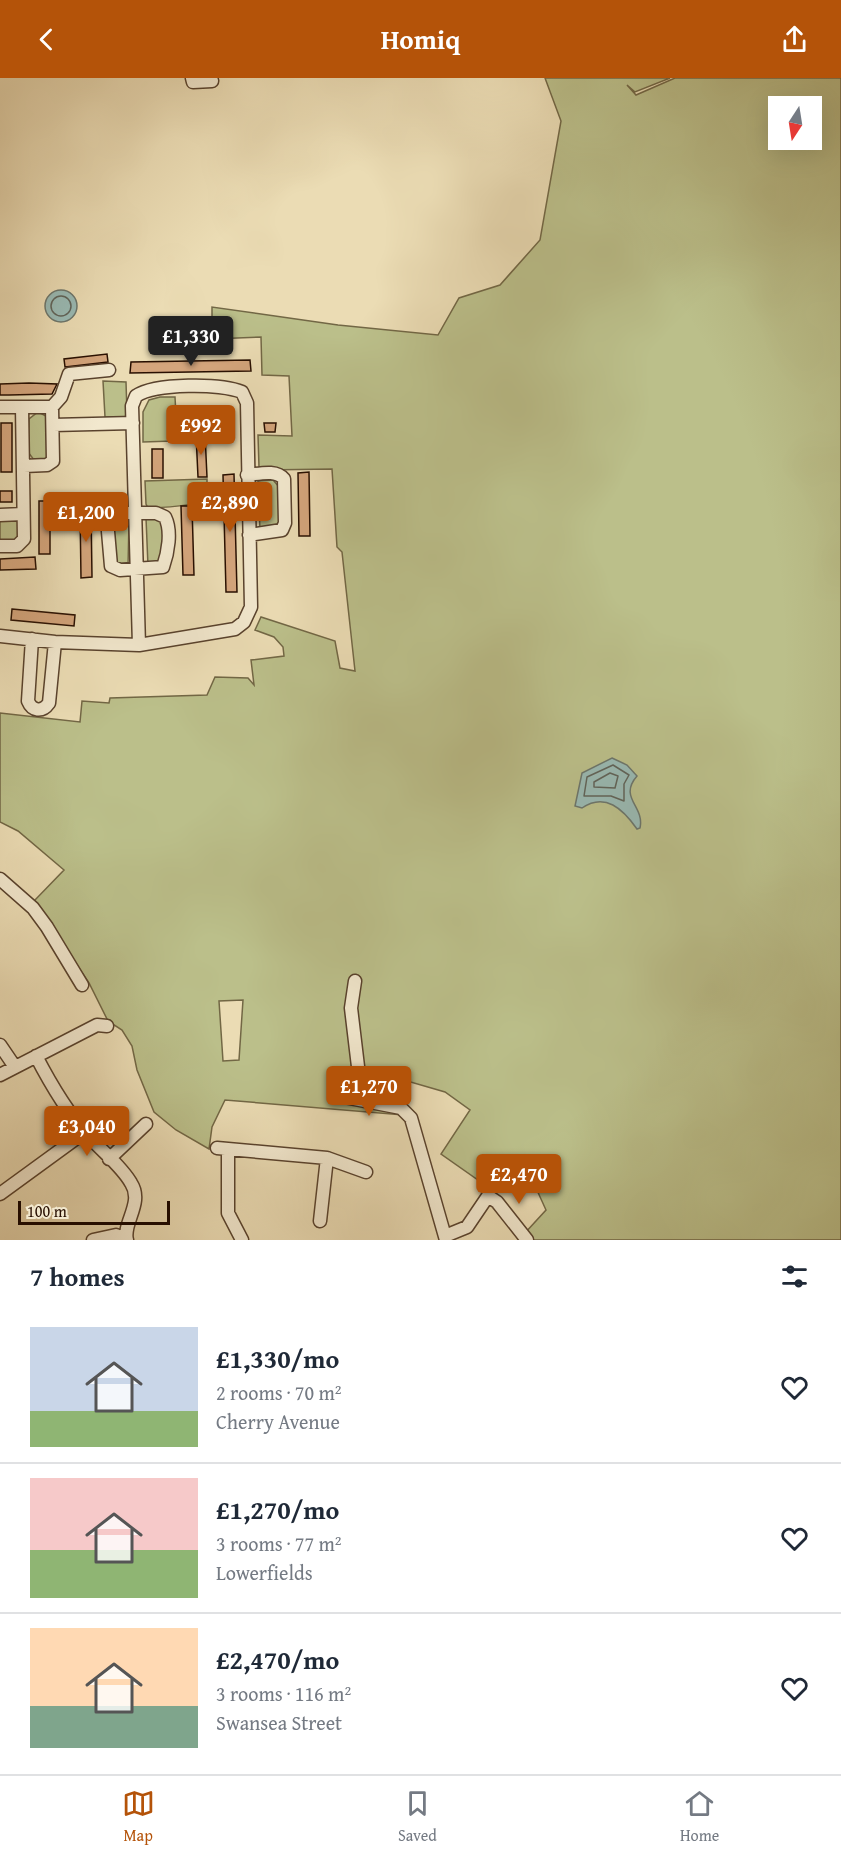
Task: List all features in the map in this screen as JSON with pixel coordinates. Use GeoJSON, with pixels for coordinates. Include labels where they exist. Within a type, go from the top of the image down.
{"type":"FeatureCollection","features":[{"type":"Feature","properties":{"kind":"street"},"geometry":{"type":"LineString","coordinates":[[193,80],[212,81],[211,78]]}},
{"type":"Feature","properties":{"kind":"street"},"geometry":{"type":"LineString","coordinates":[[0,407],[52,407],[62,397],[69,374],[109,370]]}},
{"type":"Feature","properties":{"kind":"street"},"geometry":{"type":"LineString","coordinates":[[0,636],[55,642],[139,645],[235,629],[244,622],[251,607],[247,403],[242,392],[230,386],[155,388],[136,396],[132,406],[139,645]]}},
{"type":"Feature","properties":{"kind":"street"},"geometry":{"type":"LineString","coordinates":[[0,546],[22,544],[24,466],[22,407]]}},
{"type":"Feature","properties":{"kind":"street"},"geometry":{"type":"LineString","coordinates":[[24,466],[47,465],[53,461],[52,407]]}},
{"type":"Feature","properties":{"kind":"street"},"geometry":{"type":"LineString","coordinates":[[53,425],[133,423]]}},
{"type":"Feature","properties":{"kind":"street"},"geometry":{"type":"LineString","coordinates":[[247,475],[274,473],[280,474],[284,479],[285,523],[282,530],[249,535]]}},
{"type":"Feature","properties":{"kind":"street"},"geometry":{"type":"LineString","coordinates":[[0,514],[23,513]]}},
{"type":"Feature","properties":{"kind":"street"},"geometry":{"type":"LineString","coordinates":[[136,513],[159,514],[165,517],[168,524],[168,555],[163,567],[120,570],[111,566],[106,523],[111,514],[136,513]]}},
{"type":"Feature","properties":{"kind":"street"},"geometry":{"type":"LineString","coordinates":[[32,639],[27,700],[31,707],[37,710],[43,709],[49,703],[55,642]]}},
{"type":"Feature","properties":{"kind":"street"},"geometry":{"type":"LineString","coordinates":[[0,879],[33,908],[82,985]]}},
{"type":"Feature","properties":{"kind":"street"},"geometry":{"type":"LineString","coordinates":[[356,981],[351,1008],[362,1100]]}},
{"type":"Feature","properties":{"kind":"street"},"geometry":{"type":"LineString","coordinates":[[0,1076],[97,1025],[107,1026]]}},
{"type":"Feature","properties":{"kind":"street"},"geometry":{"type":"LineString","coordinates":[[0,1046],[15,1067]]}},
{"type":"Feature","properties":{"kind":"street"},"geometry":{"type":"LineString","coordinates":[[36,1056],[52,1089],[64,1100],[85,1132],[132,1183],[137,1202],[126,1240],[116,1235],[93,1240]]}},
{"type":"Feature","properties":{"kind":"street"},"geometry":{"type":"LineString","coordinates":[[344,1097],[401,1108],[411,1118],[446,1238],[467,1227],[488,1196],[497,1202],[527,1240]]}},
{"type":"Feature","properties":{"kind":"street"},"geometry":{"type":"LineString","coordinates":[[109,1159],[146,1124]]}},
{"type":"Feature","properties":{"kind":"street"},"geometry":{"type":"LineString","coordinates":[[0,1194],[85,1132]]}},
{"type":"Feature","properties":{"kind":"street"},"geometry":{"type":"LineString","coordinates":[[242,1240],[228,1213],[223,1149],[327,1158],[366,1172]]}},
{"type":"Feature","properties":{"kind":"street"},"geometry":{"type":"LineString","coordinates":[[320,1221],[327,1158]]}},
{"type":"Feature","properties":{"kind":"green space"},"geometry":{"type":"Polygon","coordinates":[[[545,78],[670,78],[635,92],[627,85],[636,95],[675,78],[841,78],[841,1240],[529,1240],[524,1234],[546,1210],[536,1188],[540,1176],[531,1163],[513,1161],[488,1187],[441,1154],[470,1110],[445,1092],[397,1078],[403,1115],[225,1100],[212,1127],[209,1149],[176,1130],[154,1112],[137,1070],[132,1046],[122,1030],[108,1021],[89,983],[34,901],[64,870],[18,831],[0,822],[0,713],[80,722],[82,701],[109,703],[110,698],[207,695],[215,677],[248,678],[254,685],[251,660],[284,656],[283,647],[274,637],[255,630],[261,617],[335,641],[340,668],[355,671],[342,552],[337,547],[332,469],[263,470],[259,467],[258,435],[292,436],[289,376],[262,375],[261,337],[212,339],[212,307],[338,325],[438,335],[459,298],[500,285],[540,240],[561,121],[545,78]],[[243,1000],[219,1001],[223,1061],[239,1060],[243,1000]]]}},
{"type":"Feature","properties":{"kind":"green space"},"geometry":{"type":"Polygon","coordinates":[[[103,381],[126,382],[127,414],[124,418],[105,417],[103,381]]]}},
{"type":"Feature","properties":{"kind":"green space"},"geometry":{"type":"Polygon","coordinates":[[[175,397],[177,435],[173,441],[143,442],[143,412],[149,400],[175,397]]]}},
{"type":"Feature","properties":{"kind":"green space"},"geometry":{"type":"Polygon","coordinates":[[[38,412],[48,417],[49,454],[45,459],[34,460],[28,452],[29,419],[38,412]]]}},
{"type":"Feature","properties":{"kind":"green space"},"geometry":{"type":"Polygon","coordinates":[[[207,479],[207,500],[203,502],[153,508],[148,508],[146,504],[145,481],[207,479]]]}},
{"type":"Feature","properties":{"kind":"green space"},"geometry":{"type":"Polygon","coordinates":[[[273,480],[280,488],[281,524],[260,530],[258,481],[273,480]]]}},
{"type":"Feature","properties":{"kind":"green space"},"geometry":{"type":"Polygon","coordinates":[[[153,516],[164,523],[162,563],[148,566],[146,518],[153,516]]]}},
{"type":"Feature","properties":{"kind":"green space"},"geometry":{"type":"Polygon","coordinates":[[[118,519],[129,520],[128,567],[114,562],[112,524],[118,519]]]}},
{"type":"Feature","properties":{"kind":"green space"},"geometry":{"type":"Polygon","coordinates":[[[0,520],[17,520],[20,523],[20,535],[15,541],[0,543],[0,520]]]}},
{"type":"Feature","properties":{"kind":"water"},"geometry":{"type":"Polygon","coordinates":[[[61,290],[72,295],[77,306],[72,317],[61,322],[50,317],[45,306],[50,295],[61,290]]]}},
{"type":"Feature","properties":{"kind":"water"},"geometry":{"type":"Polygon","coordinates":[[[612,758],[627,765],[637,776],[630,790],[641,820],[640,828],[637,829],[620,809],[606,802],[590,803],[582,808],[575,806],[582,773],[612,758]]]}},
{"type":"Feature","properties":{"kind":"building"},"geometry":{"type":"Polygon","coordinates":[[[107,354],[108,362],[65,367],[64,359],[107,354]]]}},
{"type":"Feature","properties":{"kind":"building"},"geometry":{"type":"Polygon","coordinates":[[[250,360],[251,371],[130,373],[131,362],[250,360]]]}},
{"type":"Feature","properties":{"kind":"building"},"geometry":{"type":"Polygon","coordinates":[[[0,384],[57,384],[52,394],[0,395],[0,384]]]}},
{"type":"Feature","properties":{"kind":"building"},"geometry":{"type":"Polygon","coordinates":[[[1,423],[12,423],[12,472],[1,472],[1,423]]]}},
{"type":"Feature","properties":{"kind":"building"},"geometry":{"type":"Polygon","coordinates":[[[264,423],[276,423],[275,432],[265,432],[264,423]]]}},
{"type":"Feature","properties":{"kind":"building"},"geometry":{"type":"Polygon","coordinates":[[[196,434],[205,434],[207,477],[198,477],[196,434]]]}},
{"type":"Feature","properties":{"kind":"building"},"geometry":{"type":"Polygon","coordinates":[[[152,449],[163,449],[163,478],[152,478],[152,449]]]}},
{"type":"Feature","properties":{"kind":"building"},"geometry":{"type":"Polygon","coordinates":[[[309,472],[310,536],[299,536],[298,473],[309,472]]]}},
{"type":"Feature","properties":{"kind":"building"},"geometry":{"type":"Polygon","coordinates":[[[234,474],[237,592],[226,592],[223,475],[234,474]]]}},
{"type":"Feature","properties":{"kind":"building"},"geometry":{"type":"Polygon","coordinates":[[[0,491],[12,491],[12,502],[0,502],[0,491]]]}},
{"type":"Feature","properties":{"kind":"building"},"geometry":{"type":"Polygon","coordinates":[[[39,501],[50,501],[50,554],[39,554],[39,501]]]}},
{"type":"Feature","properties":{"kind":"building"},"geometry":{"type":"Polygon","coordinates":[[[181,506],[192,506],[194,575],[183,575],[181,506]]]}},
{"type":"Feature","properties":{"kind":"building"},"geometry":{"type":"Polygon","coordinates":[[[80,508],[91,509],[92,577],[81,578],[80,508]]]}},
{"type":"Feature","properties":{"kind":"building"},"geometry":{"type":"Polygon","coordinates":[[[35,557],[36,569],[0,570],[0,559],[35,557]]]}},
{"type":"Feature","properties":{"kind":"building"},"geometry":{"type":"Polygon","coordinates":[[[12,609],[75,615],[74,626],[11,620],[12,609]]]}}]}
